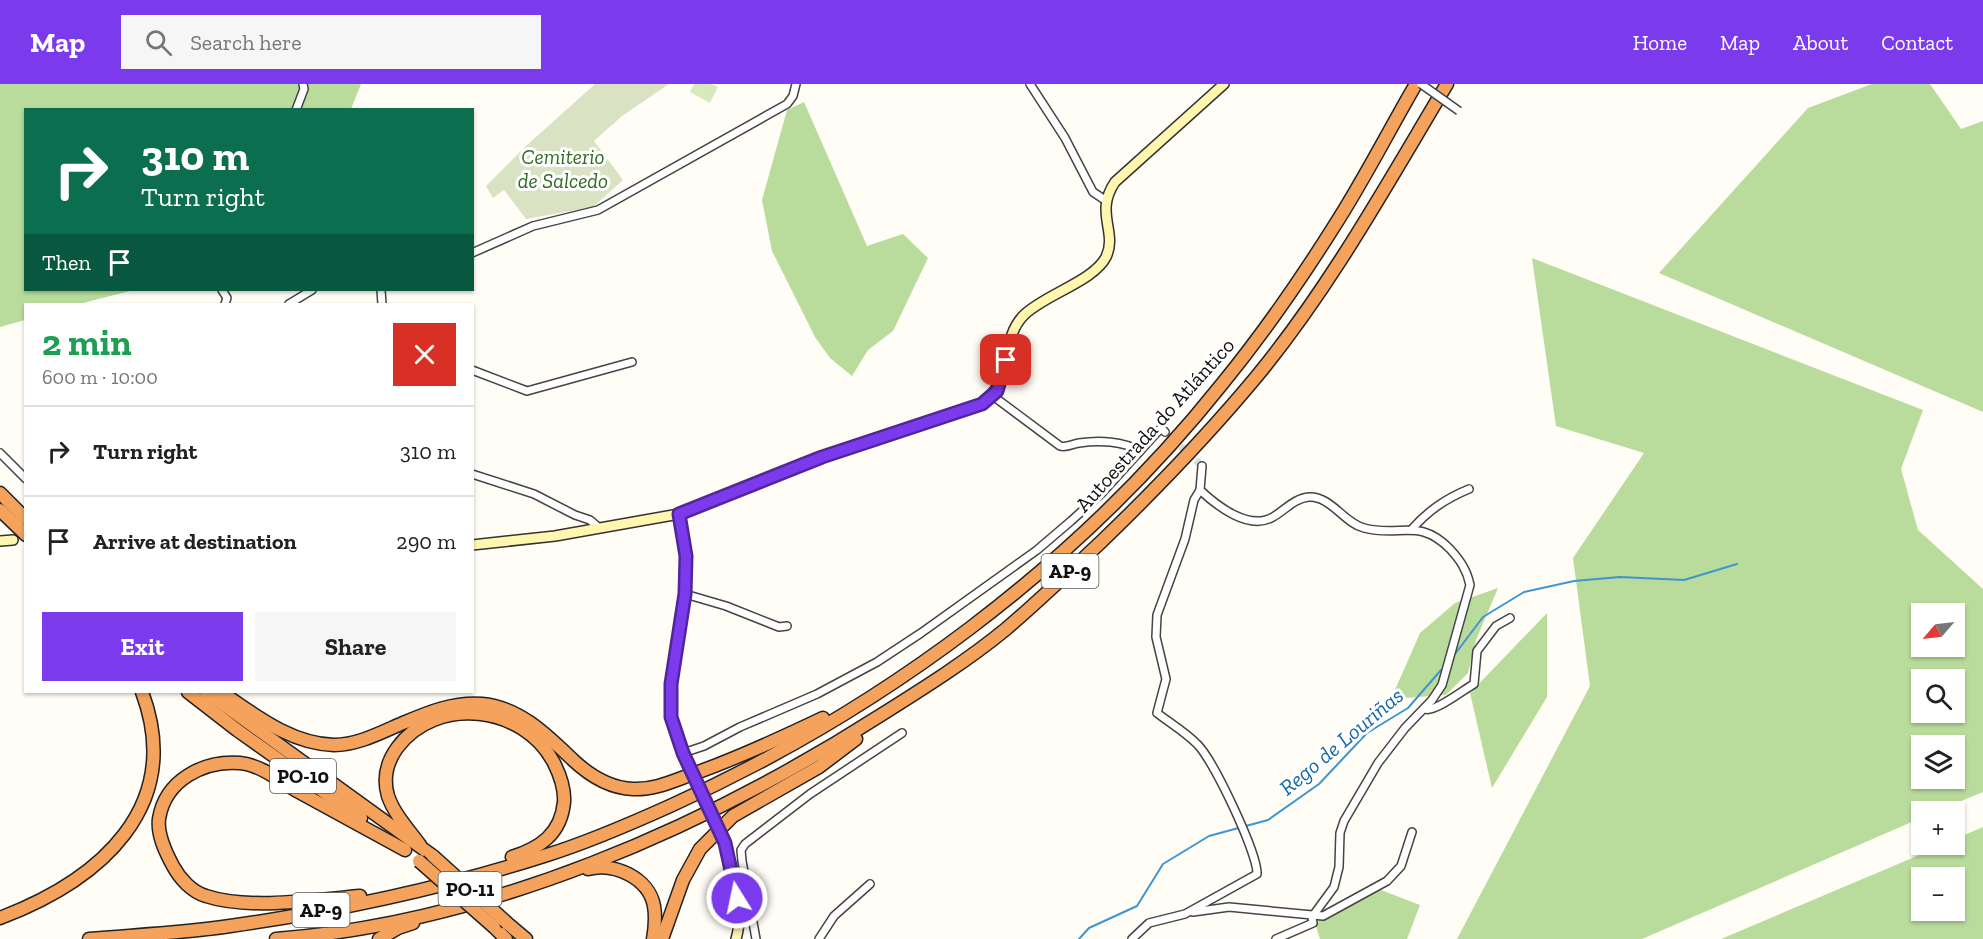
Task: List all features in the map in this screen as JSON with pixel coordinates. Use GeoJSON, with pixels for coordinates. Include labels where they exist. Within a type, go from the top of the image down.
{"type":"FeatureCollection","features":[{"type":"Feature","properties":{"kind":"highway","name":"Autoestrada do Atlántico"},"geometry":{"type":"LineString","coordinates":[[89,939],[227,927],[417,890],[548,855],[620,828],[741,772],[797,742],[884,689],[988,615],[1080,536],[1138,479],[1219,388],[1268,325],[1335,226],[1416,84]]}},
{"type":"Feature","properties":{"kind":"highway","name":"Autoestrada do Atlántico"},"geometry":{"type":"LineString","coordinates":[[276,939],[321,934],[451,908],[541,882],[615,854],[700,818],[834,745],[947,673],[1004,631],[1057,584],[1165,480],[1252,382],[1346,253],[1447,84]]}},
{"type":"Feature","properties":{"kind":"highway"},"geometry":{"type":"LineString","coordinates":[[0,493],[22,532]]}},
{"type":"Feature","properties":{"kind":"highway"},"geometry":{"type":"LineString","coordinates":[[0,510],[22,532]]}},
{"type":"Feature","properties":{"kind":"highway"},"geometry":{"type":"LineString","coordinates":[[662,939],[683,880],[700,849],[733,816],[819,767],[947,673]]}},
{"type":"Feature","properties":{"kind":"highway"},"geometry":{"type":"LineString","coordinates":[[223,693],[283,731],[303,740],[336,745],[368,738],[444,707],[466,703],[492,705],[513,712],[531,723],[597,779],[632,789],[662,785],[718,765],[884,689]]}},
{"type":"Feature","properties":{"kind":"highway"},"geometry":{"type":"LineString","coordinates":[[0,918],[35,903],[73,882],[110,852],[132,825],[141,810],[153,772],[153,727],[142,693]]}},
{"type":"Feature","properties":{"kind":"highway","name":"PO-10"},"geometry":{"type":"LineString","coordinates":[[189,693],[419,861]]}},
{"type":"Feature","properties":{"kind":"highway","name":"PO-10"},"geometry":{"type":"LineString","coordinates":[[207,693],[433,856]]}},
{"type":"Feature","properties":{"kind":"highway"},"geometry":{"type":"LineString","coordinates":[[405,849],[275,777],[242,763],[213,764],[186,775],[169,794],[159,820],[164,849],[180,878],[204,896],[237,902],[288,902],[417,890],[525,853],[544,844],[553,835],[564,799],[562,784],[549,753],[536,738],[519,726],[486,714],[443,716],[431,721],[405,739],[388,766],[386,781],[394,808],[420,845]]}},
{"type":"Feature","properties":{"kind":"highway","name":"PO-11"},"geometry":{"type":"LineString","coordinates":[[433,856],[525,939]]}},
{"type":"Feature","properties":{"kind":"highway","name":"PO-11"},"geometry":{"type":"LineString","coordinates":[[419,861],[506,939]]}},
{"type":"Feature","properties":{"kind":"highway"},"geometry":{"type":"LineString","coordinates":[[541,882],[594,867],[622,871],[635,878],[646,889],[654,904],[656,922],[653,939]]}},
{"type":"Feature","properties":{"kind":"highway"},"geometry":{"type":"LineString","coordinates":[[379,939],[398,928],[451,908]]}},
{"type":"Feature","properties":{"kind":"street"},"geometry":{"type":"LineString","coordinates":[[297,108],[304,87],[312,84]]}},
{"type":"Feature","properties":{"kind":"street"},"geometry":{"type":"LineString","coordinates":[[474,252],[533,226],[598,210],[787,104],[793,96],[796,84]]}},
{"type":"Feature","properties":{"kind":"street"},"geometry":{"type":"LineString","coordinates":[[1030,84],[1065,138],[1093,192],[1105,200]]}},
{"type":"Feature","properties":{"kind":"street"},"geometry":{"type":"LineString","coordinates":[[474,545],[555,536],[598,527],[650,521],[679,514],[822,457],[970,410],[982,404],[993,396],[1002,380],[1011,340],[1023,315],[1095,270],[1106,256],[1109,243],[1105,200],[1115,182],[1224,84]]}},
{"type":"Feature","properties":{"kind":"street"},"geometry":{"type":"LineString","coordinates":[[1421,84],[1458,111]]}},
{"type":"Feature","properties":{"kind":"street"},"geometry":{"type":"LineString","coordinates":[[291,303],[310,291]]}},
{"type":"Feature","properties":{"kind":"street"},"geometry":{"type":"LineString","coordinates":[[474,371],[527,391],[632,362]]}},
{"type":"Feature","properties":{"kind":"street"},"geometry":{"type":"LineString","coordinates":[[993,396],[1060,446],[1095,442],[1127,444],[1140,451]]}},
{"type":"Feature","properties":{"kind":"street"},"geometry":{"type":"LineString","coordinates":[[683,753],[704,746],[817,694],[886,656],[974,597],[1037,550],[1102,493],[1161,428],[1165,432]]}},
{"type":"Feature","properties":{"kind":"street"},"geometry":{"type":"LineString","coordinates":[[0,453],[24,477]]}},
{"type":"Feature","properties":{"kind":"street"},"geometry":{"type":"LineString","coordinates":[[1185,914],[1257,874],[1244,832],[1230,800],[1199,745],[1157,713],[1166,679],[1156,637],[1157,615],[1185,539],[1194,500],[1200,490],[1202,466]]}},
{"type":"Feature","properties":{"kind":"street"},"geometry":{"type":"LineString","coordinates":[[474,475],[534,494],[590,520],[598,527]]}},
{"type":"Feature","properties":{"kind":"street"},"geometry":{"type":"LineString","coordinates":[[1412,530],[1428,512],[1449,497],[1469,489]]}},
{"type":"Feature","properties":{"kind":"street"},"geometry":{"type":"LineString","coordinates":[[1200,490],[1223,509],[1254,520],[1266,520],[1309,497],[1325,501],[1340,515],[1364,528],[1426,531],[1442,541],[1458,558],[1470,585],[1455,632],[1445,677],[1438,693],[1405,728],[1378,763],[1344,821],[1340,833],[1339,867],[1334,887],[1312,916],[1312,923],[1276,939]]}},
{"type":"Feature","properties":{"kind":"street"},"geometry":{"type":"LineString","coordinates":[[679,514],[686,556],[685,594],[671,684],[671,717],[683,753],[725,843],[737,898],[740,927],[736,939]]}},
{"type":"Feature","properties":{"kind":"street"},"geometry":{"type":"LineString","coordinates":[[0,541],[22,532]]}},
{"type":"Feature","properties":{"kind":"street"},"geometry":{"type":"LineString","coordinates":[[685,594],[726,606],[779,627],[787,626]]}},
{"type":"Feature","properties":{"kind":"street"},"geometry":{"type":"LineString","coordinates":[[1425,709],[1430,711],[1438,708],[1449,698],[1474,684],[1477,651],[1496,626],[1510,618]]}},
{"type":"Feature","properties":{"kind":"street"},"geometry":{"type":"LineString","coordinates":[[756,939],[742,861],[741,850],[745,844],[810,794],[902,733]]}},
{"type":"Feature","properties":{"kind":"street"},"geometry":{"type":"LineString","coordinates":[[1132,939],[1149,923],[1229,907],[1323,916],[1387,880],[1401,866],[1412,832]]}},
{"type":"Feature","properties":{"kind":"street"},"geometry":{"type":"LineString","coordinates":[[819,939],[834,916],[870,884]]}},
{"type":"Feature","properties":{"kind":"green space"},"geometry":{"type":"Polygon","coordinates":[[[0,84],[361,84],[351,108],[24,108],[24,291],[130,291],[83,303],[24,303],[24,320],[0,327],[0,84]]]}},
{"type":"Feature","properties":{"kind":"green space","name":"Cemiterio de Salcedo"},"geometry":{"type":"Polygon","coordinates":[[[595,84],[669,84],[622,116],[594,141],[623,180],[593,207],[526,219],[504,190],[493,198],[486,186],[526,146],[595,84]]]}},
{"type":"Feature","properties":{"kind":"green space"},"geometry":{"type":"Polygon","coordinates":[[[694,84],[711,84],[718,87],[710,103],[690,92],[694,84]]]}},
{"type":"Feature","properties":{"kind":"green space"},"geometry":{"type":"Polygon","coordinates":[[[1872,84],[1930,84],[1961,129],[1983,121],[1983,412],[1659,273],[1808,108],[1872,84]]]}},
{"type":"Feature","properties":{"kind":"green space"},"geometry":{"type":"Polygon","coordinates":[[[804,102],[867,246],[903,234],[928,258],[893,331],[868,350],[852,376],[830,358],[815,337],[772,251],[762,200],[787,110],[804,102]]]}},
{"type":"Feature","properties":{"kind":"green space"},"geometry":{"type":"Polygon","coordinates":[[[1532,258],[1923,410],[1901,469],[1918,530],[1983,589],[1983,792],[1961,801],[1911,801],[1911,822],[1642,939],[1457,939],[1590,686],[1573,558],[1644,453],[1556,426],[1532,258]]]}},
{"type":"Feature","properties":{"kind":"green space"},"geometry":{"type":"Polygon","coordinates":[[[1498,588],[1476,640],[1468,673],[1446,695],[1391,699],[1420,633],[1455,603],[1498,588]]]}},
{"type":"Feature","properties":{"kind":"green space"},"geometry":{"type":"Polygon","coordinates":[[[1547,613],[1547,697],[1492,788],[1470,693],[1547,613]]]}},
{"type":"Feature","properties":{"kind":"green space"},"geometry":{"type":"Polygon","coordinates":[[[1983,827],[1983,939],[1721,939],[1919,855],[1965,855],[1965,835],[1983,827]]]}},
{"type":"Feature","properties":{"kind":"green space"},"geometry":{"type":"Polygon","coordinates":[[[1381,890],[1420,905],[1407,939],[1320,939],[1315,923],[1381,890]]]}},
{"type":"Feature","properties":{"kind":"waterway","name":"Rego de Louriñas"},"geometry":{"type":"LineString","coordinates":[[1455,654],[1483,617],[1524,592],[1574,581],[1620,577],[1684,580],[1737,564]]}},
{"type":"Feature","properties":{"kind":"waterway","name":"Rego de Louriñas"},"geometry":{"type":"LineString","coordinates":[[1079,939],[1089,928],[1137,906],[1163,864],[1209,836],[1268,820],[1319,784],[1367,733],[1408,708],[1441,670]]}},
{"type":"Feature","properties":{"kind":"tunnel"},"geometry":{"type":"LineString","coordinates":[[1165,432],[1202,466]]}},
{"type":"Feature","properties":{"kind":"route"},"geometry":{"type":"LineString","coordinates":[[737,898],[733,871],[725,843],[683,753],[671,717],[671,684],[685,594],[686,556],[684,531],[679,514],[822,457],[970,410],[991,398],[997,391],[1006,360]]}}]}
